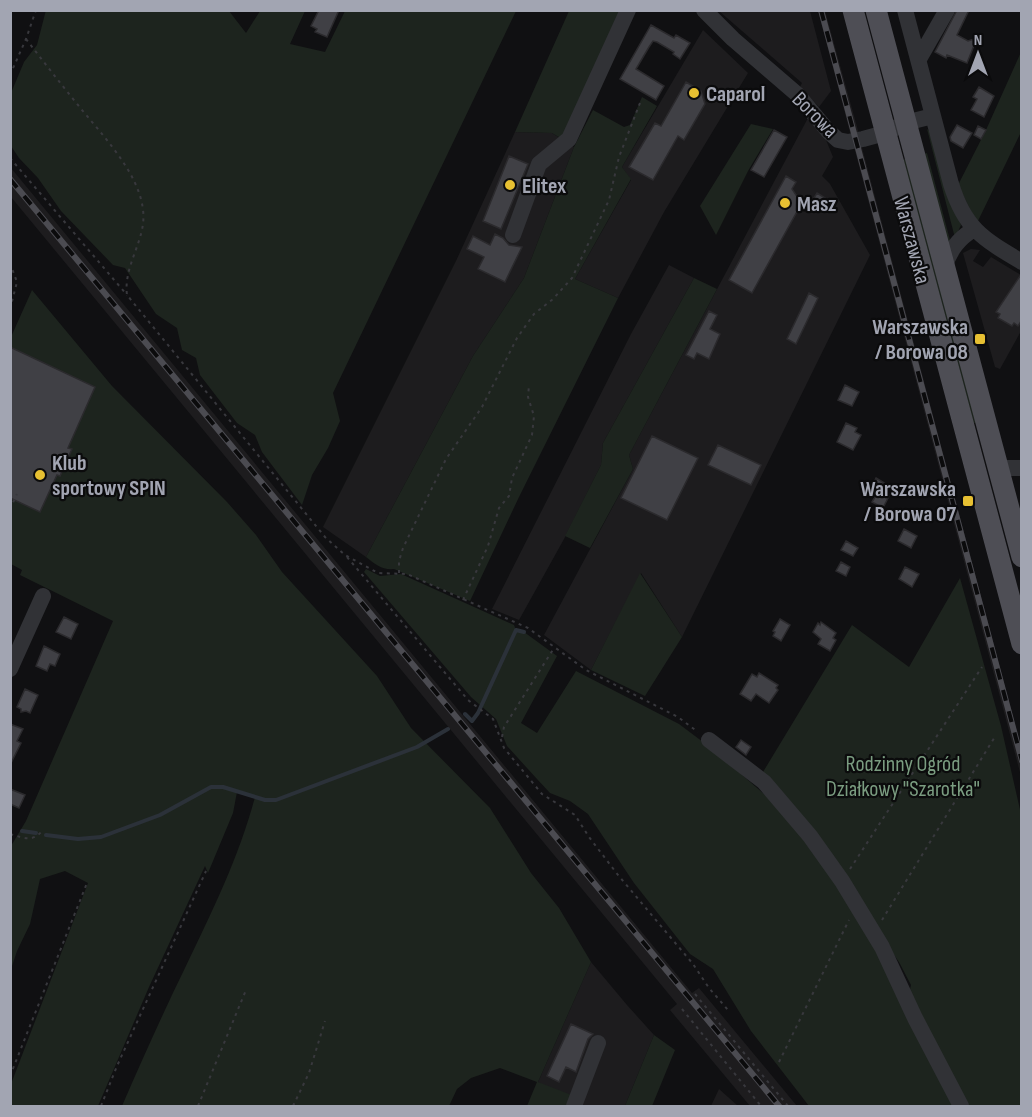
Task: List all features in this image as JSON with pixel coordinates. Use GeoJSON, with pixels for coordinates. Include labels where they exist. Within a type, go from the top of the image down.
{"type":"FeatureCollection","features":[{"type":"Feature","properties":{"kind":"main road","name":"Warszawska"},"geometry":{"type":"LineString","coordinates":[[853,10],[1022,644]]}},
{"type":"Feature","properties":{"kind":"main road","name":"Warszawska"},"geometry":{"type":"LineString","coordinates":[[876,10],[1022,557]]}},
{"type":"Feature","properties":{"kind":"street"},"geometry":{"type":"LineString","coordinates":[[513,235],[539,164],[569,139],[628,10]]}},
{"type":"Feature","properties":{"kind":"street","name":"Borowa"},"geometry":{"type":"LineString","coordinates":[[704,10],[733,39],[798,95],[838,140],[848,142],[885,133]]}},
{"type":"Feature","properties":{"kind":"street"},"geometry":{"type":"LineString","coordinates":[[905,10],[956,200],[961,211],[974,230],[994,246],[1022,262]]}},
{"type":"Feature","properties":{"kind":"street"},"geometry":{"type":"LineString","coordinates":[[919,59],[947,10]]}},
{"type":"Feature","properties":{"kind":"street"},"geometry":{"type":"LineString","coordinates":[[885,133],[905,123],[933,116]]}},
{"type":"Feature","properties":{"kind":"street"},"geometry":{"type":"LineString","coordinates":[[944,268],[955,244],[974,230]]}},
{"type":"Feature","properties":{"kind":"street"},"geometry":{"type":"LineString","coordinates":[[998,468],[1022,468]]}},
{"type":"Feature","properties":{"kind":"street"},"geometry":{"type":"LineString","coordinates":[[10,669],[43,596]]}},
{"type":"Feature","properties":{"kind":"street"},"geometry":{"type":"LineString","coordinates":[[709,740],[764,782],[810,836],[842,881],[882,947],[915,1018],[961,1107]]}},
{"type":"Feature","properties":{"kind":"street"},"geometry":{"type":"LineString","coordinates":[[574,1107],[598,1043]]}},
{"type":"Feature","properties":{"kind":"path"},"geometry":{"type":"LineString","coordinates":[[10,75],[36,10]]}},
{"type":"Feature","properties":{"kind":"path"},"geometry":{"type":"LineString","coordinates":[[26,39],[110,145],[136,184],[143,210],[143,226],[128,271],[125,284],[127,295]]}},
{"type":"Feature","properties":{"kind":"path"},"geometry":{"type":"LineString","coordinates":[[399,573],[399,561],[403,548],[446,459],[482,407],[534,314],[553,299],[572,278],[609,200],[619,157],[640,103]]}},
{"type":"Feature","properties":{"kind":"path"},"geometry":{"type":"LineString","coordinates":[[10,158],[127,295],[304,513],[345,555],[468,700],[493,719],[504,748],[542,794],[575,815],[618,875],[693,964],[728,1010]]}},
{"type":"Feature","properties":{"kind":"path"},"geometry":{"type":"LineString","coordinates":[[10,263],[17,282],[10,309]]}},
{"type":"Feature","properties":{"kind":"path"},"geometry":{"type":"LineString","coordinates":[[463,600],[488,546],[499,508],[509,496],[512,477],[532,435],[534,416],[528,397],[529,385]]}},
{"type":"Feature","properties":{"kind":"path"},"geometry":{"type":"LineString","coordinates":[[10,509],[17,494]]}},
{"type":"Feature","properties":{"kind":"path"},"geometry":{"type":"LineString","coordinates":[[345,555],[378,573],[407,574],[528,628],[586,670],[678,717],[709,740]]}},
{"type":"Feature","properties":{"kind":"path"},"geometry":{"type":"LineString","coordinates":[[501,740],[504,727],[554,648]]}},
{"type":"Feature","properties":{"kind":"path"},"geometry":{"type":"LineString","coordinates":[[842,881],[982,667]]}},
{"type":"Feature","properties":{"kind":"path"},"geometry":{"type":"LineString","coordinates":[[874,933],[996,735]]}},
{"type":"Feature","properties":{"kind":"path"},"geometry":{"type":"LineString","coordinates":[[10,834],[33,839],[38,837],[43,830]]}},
{"type":"Feature","properties":{"kind":"path"},"geometry":{"type":"LineString","coordinates":[[101,1107],[126,1044],[206,871]]}},
{"type":"Feature","properties":{"kind":"path"},"geometry":{"type":"LineString","coordinates":[[10,1076],[87,883]]}},
{"type":"Feature","properties":{"kind":"path"},"geometry":{"type":"LineString","coordinates":[[779,1062],[849,920],[858,909]]}},
{"type":"Feature","properties":{"kind":"path"},"geometry":{"type":"LineString","coordinates":[[198,1107],[246,990]]}},
{"type":"Feature","properties":{"kind":"path"},"geometry":{"type":"LineString","coordinates":[[695,994],[788,1107]]}},
{"type":"Feature","properties":{"kind":"path"},"geometry":{"type":"LineString","coordinates":[[682,1009],[761,1107]]}},
{"type":"Feature","properties":{"kind":"path"},"geometry":{"type":"LineString","coordinates":[[293,1107],[309,1073],[325,1021]]}},
{"type":"Feature","properties":{"kind":"shaded area"},"geometry":{"type":"Polygon","coordinates":[[[719,11],[810,11],[831,91],[819,107],[800,87],[802,83],[719,11]]]}},
{"type":"Feature","properties":{"kind":"shaded area"},"geometry":{"type":"Polygon","coordinates":[[[818,11],[825,11],[859,134],[851,136],[818,11]]]}},
{"type":"Feature","properties":{"kind":"shaded area"},"geometry":{"type":"Polygon","coordinates":[[[703,30],[748,73],[664,212],[618,298],[575,279],[631,180],[622,167],[703,30]]]}},
{"type":"Feature","properties":{"kind":"shaded area"},"geometry":{"type":"Polygon","coordinates":[[[809,116],[826,140],[833,157],[822,176],[830,184],[870,255],[682,637],[641,573],[591,670],[544,635],[633,469],[629,455],[809,116]]]}},
{"type":"Feature","properties":{"kind":"shaded area"},"geometry":{"type":"Polygon","coordinates":[[[515,132],[552,133],[574,147],[524,278],[473,356],[366,557],[323,527],[456,261],[515,132]]]}},
{"type":"Feature","properties":{"kind":"shaded area"},"geometry":{"type":"Polygon","coordinates":[[[861,144],[1021,747],[1021,776],[854,147],[861,144]]]}},
{"type":"Feature","properties":{"kind":"shaded area"},"geometry":{"type":"Polygon","coordinates":[[[11,168],[692,993],[699,988],[797,1106],[750,1106],[670,1010],[677,1004],[11,197],[11,168]]]}},
{"type":"Feature","properties":{"kind":"shaded area"},"geometry":{"type":"Polygon","coordinates":[[[971,249],[980,250],[973,261],[983,267],[991,257],[1021,275],[1021,331],[1000,369],[995,367],[963,253],[971,249]]]}},
{"type":"Feature","properties":{"kind":"shaded area"},"geometry":{"type":"Polygon","coordinates":[[[669,265],[694,278],[603,443],[601,465],[564,539],[519,620],[492,609],[631,334],[669,265]]]}},
{"type":"Feature","properties":{"kind":"shaded area"},"geometry":{"type":"Polygon","coordinates":[[[591,962],[654,1035],[625,1106],[570,1106],[538,1082],[591,962]]]}},
{"type":"Feature","properties":{"kind":"shaded area"},"geometry":{"type":"Polygon","coordinates":[[[719,1089],[738,1106],[711,1106],[719,1089]]]}},
{"type":"Feature","properties":{"kind":"green space"},"geometry":{"type":"Polygon","coordinates":[[[46,10],[229,11],[246,33],[260,11],[305,11],[290,44],[325,52],[345,11],[516,11],[333,393],[340,421],[312,475],[302,505],[262,452],[255,435],[237,423],[200,375],[196,358],[182,350],[177,328],[156,314],[125,268],[113,265],[61,211],[38,178],[11,146],[11,93],[24,62],[37,45],[46,10]]]}},
{"type":"Feature","properties":{"kind":"green space"},"geometry":{"type":"Polygon","coordinates":[[[569,11],[622,11],[562,139],[552,133],[515,132],[569,11]]]}},
{"type":"Feature","properties":{"kind":"green space"},"geometry":{"type":"Polygon","coordinates":[[[1021,52],[1021,132],[977,223],[958,185],[1021,52]]]}},
{"type":"Feature","properties":{"kind":"green space"},"geometry":{"type":"Polygon","coordinates":[[[642,97],[657,106],[622,167],[631,179],[575,279],[618,298],[470,601],[394,569],[379,566],[366,557],[473,356],[524,278],[574,147],[593,110],[624,127],[630,125],[642,97]]]}},
{"type":"Feature","properties":{"kind":"green space"},"geometry":{"type":"Polygon","coordinates":[[[751,124],[773,129],[748,171],[716,235],[700,206],[751,124]]]}},
{"type":"Feature","properties":{"kind":"green space"},"geometry":{"type":"Polygon","coordinates":[[[927,129],[961,225],[955,238],[927,129]]]}},
{"type":"Feature","properties":{"kind":"green space"},"geometry":{"type":"Polygon","coordinates":[[[927,153],[951,244],[949,247],[921,155],[927,153]]]}},
{"type":"Feature","properties":{"kind":"green space"},"geometry":{"type":"Polygon","coordinates":[[[908,158],[978,422],[970,424],[899,161],[908,158]]]}},
{"type":"Feature","properties":{"kind":"green space"},"geometry":{"type":"Polygon","coordinates":[[[694,278],[717,289],[629,455],[633,469],[590,548],[565,536],[601,465],[603,443],[694,278]]]}},
{"type":"Feature","properties":{"kind":"green space"},"geometry":{"type":"Polygon","coordinates":[[[32,290],[112,386],[227,502],[256,535],[282,572],[377,676],[411,728],[490,808],[531,873],[559,908],[591,962],[538,1082],[574,1096],[570,1106],[527,1106],[537,1082],[500,1068],[471,1078],[457,1089],[449,1106],[122,1106],[233,863],[255,797],[237,792],[233,813],[208,873],[205,866],[149,987],[98,1106],[10,1106],[11,1084],[88,883],[65,871],[40,879],[30,924],[11,969],[11,846],[26,821],[113,621],[20,575],[22,570],[11,564],[11,337],[32,290]]]}},
{"type":"Feature","properties":{"kind":"green space"},"geometry":{"type":"Polygon","coordinates":[[[366,569],[380,576],[401,574],[514,625],[516,630],[524,632],[557,656],[521,723],[537,733],[576,671],[679,724],[711,748],[771,800],[794,823],[858,915],[957,1106],[809,1106],[751,1031],[713,969],[690,954],[634,883],[588,814],[570,801],[550,793],[507,746],[496,719],[471,697],[364,572],[366,569]]]}},
{"type":"Feature","properties":{"kind":"green space"},"geometry":{"type":"Polygon","coordinates":[[[640,573],[682,637],[645,696],[591,670],[640,573]]]}},
{"type":"Feature","properties":{"kind":"green space","name":"Rodzinny Ogród Działkowy \"Szarotka\""},"geometry":{"type":"Polygon","coordinates":[[[960,578],[1001,726],[1021,814],[1021,1106],[966,1106],[909,994],[911,985],[899,962],[763,772],[852,625],[909,667],[960,578]]]}},
{"type":"Feature","properties":{"kind":"green space"},"geometry":{"type":"Polygon","coordinates":[[[654,1035],[675,1050],[652,1106],[625,1106],[654,1035]]]}},
{"type":"Feature","properties":{"kind":"building"},"geometry":{"type":"Polygon","coordinates":[[[319,10],[339,10],[327,37],[315,32],[317,29],[311,26],[319,10]]]}},
{"type":"Feature","properties":{"kind":"building"},"geometry":{"type":"Polygon","coordinates":[[[957,10],[969,10],[957,35],[968,41],[977,38],[967,63],[947,55],[946,58],[935,52],[957,10]]]}},
{"type":"Feature","properties":{"kind":"building"},"geometry":{"type":"Polygon","coordinates":[[[651,25],[674,38],[676,35],[690,43],[680,59],[673,54],[674,52],[657,42],[653,41],[649,47],[636,69],[664,86],[656,100],[620,79],[651,25]]]}},
{"type":"Feature","properties":{"kind":"building"},"geometry":{"type":"Polygon","coordinates":[[[686,82],[701,91],[705,104],[684,140],[678,136],[653,180],[629,167],[655,123],[661,126],[686,82]]]}},
{"type":"Feature","properties":{"kind":"building"},"geometry":{"type":"Polygon","coordinates":[[[979,87],[994,96],[984,117],[971,110],[977,99],[973,97],[979,87]]]}},
{"type":"Feature","properties":{"kind":"building"},"geometry":{"type":"Polygon","coordinates":[[[957,125],[972,133],[963,148],[951,141],[950,137],[957,125]]]}},
{"type":"Feature","properties":{"kind":"building"},"geometry":{"type":"Polygon","coordinates":[[[978,126],[986,130],[981,139],[974,135],[978,126]]]}},
{"type":"Feature","properties":{"kind":"building"},"geometry":{"type":"Polygon","coordinates":[[[774,130],[787,137],[764,177],[751,170],[774,130]]]}},
{"type":"Feature","properties":{"kind":"building"},"geometry":{"type":"Polygon","coordinates":[[[509,156],[528,164],[501,229],[483,221],[509,156]]]}},
{"type":"Feature","properties":{"kind":"building"},"geometry":{"type":"Polygon","coordinates":[[[786,176],[796,182],[792,189],[798,198],[799,208],[752,293],[729,280],[786,176]]]}},
{"type":"Feature","properties":{"kind":"building"},"geometry":{"type":"Polygon","coordinates":[[[817,193],[825,198],[817,210],[809,206],[817,193]]]}},
{"type":"Feature","properties":{"kind":"building"},"geometry":{"type":"Polygon","coordinates":[[[495,234],[509,245],[522,247],[505,282],[478,269],[484,257],[467,249],[473,236],[490,245],[495,234]]]}},
{"type":"Feature","properties":{"kind":"building"},"geometry":{"type":"Polygon","coordinates":[[[1022,273],[1022,320],[1018,326],[1014,323],[1012,326],[998,318],[1000,314],[996,312],[1022,273]]]}},
{"type":"Feature","properties":{"kind":"building"},"geometry":{"type":"Polygon","coordinates":[[[809,293],[818,298],[796,344],[787,339],[809,293]]]}},
{"type":"Feature","properties":{"kind":"building"},"geometry":{"type":"Polygon","coordinates":[[[709,311],[717,315],[710,329],[720,334],[709,359],[697,353],[694,359],[686,355],[709,311]]]}},
{"type":"Feature","properties":{"kind":"building"},"geometry":{"type":"Polygon","coordinates":[[[10,347],[95,387],[68,448],[72,449],[40,512],[10,498],[10,347]]]}},
{"type":"Feature","properties":{"kind":"building"},"geometry":{"type":"Polygon","coordinates":[[[845,385],[859,392],[852,406],[838,400],[845,385]]]}},
{"type":"Feature","properties":{"kind":"building"},"geometry":{"type":"Polygon","coordinates":[[[846,423],[857,428],[855,432],[861,435],[853,450],[837,442],[846,423]]]}},
{"type":"Feature","properties":{"kind":"building"},"geometry":{"type":"Polygon","coordinates":[[[652,436],[698,458],[667,520],[621,498],[652,436]]]}},
{"type":"Feature","properties":{"kind":"building"},"geometry":{"type":"Polygon","coordinates":[[[718,445],[761,465],[751,485],[708,465],[718,445]]]}},
{"type":"Feature","properties":{"kind":"building"},"geometry":{"type":"Polygon","coordinates":[[[876,478],[886,484],[883,490],[890,494],[883,508],[872,502],[875,497],[868,494],[876,478]]]}},
{"type":"Feature","properties":{"kind":"building"},"geometry":{"type":"Polygon","coordinates":[[[904,529],[917,536],[911,548],[898,541],[904,529]]]}},
{"type":"Feature","properties":{"kind":"building"},"geometry":{"type":"Polygon","coordinates":[[[846,541],[858,548],[853,556],[841,550],[846,541]]]}},
{"type":"Feature","properties":{"kind":"building"},"geometry":{"type":"Polygon","coordinates":[[[841,562],[850,567],[846,576],[836,571],[841,562]]]}},
{"type":"Feature","properties":{"kind":"building"},"geometry":{"type":"Polygon","coordinates":[[[905,567],[919,574],[912,587],[899,579],[905,567]]]}},
{"type":"Feature","properties":{"kind":"building"},"geometry":{"type":"Polygon","coordinates":[[[64,617],[78,624],[71,639],[56,632],[64,617]]]}},
{"type":"Feature","properties":{"kind":"building"},"geometry":{"type":"Polygon","coordinates":[[[780,619],[790,625],[781,641],[773,636],[775,632],[773,631],[780,619]]]}},
{"type":"Feature","properties":{"kind":"building"},"geometry":{"type":"Polygon","coordinates":[[[821,622],[836,633],[833,638],[836,640],[830,651],[818,644],[821,639],[813,632],[821,622]]]}},
{"type":"Feature","properties":{"kind":"building"},"geometry":{"type":"Polygon","coordinates":[[[44,646],[60,654],[55,666],[50,664],[47,671],[36,666],[44,646]]]}},
{"type":"Feature","properties":{"kind":"building"},"geometry":{"type":"Polygon","coordinates":[[[759,673],[778,685],[776,688],[778,690],[769,703],[756,694],[751,701],[740,694],[752,674],[757,677],[759,673]]]}},
{"type":"Feature","properties":{"kind":"building"},"geometry":{"type":"Polygon","coordinates":[[[25,689],[38,695],[30,713],[21,712],[21,709],[17,707],[25,689]]]}},
{"type":"Feature","properties":{"kind":"building"},"geometry":{"type":"Polygon","coordinates":[[[10,724],[23,729],[17,741],[21,743],[10,765],[10,724]]]}},
{"type":"Feature","properties":{"kind":"building"},"geometry":{"type":"Polygon","coordinates":[[[741,740],[751,747],[746,755],[736,747],[741,740]]]}},
{"type":"Feature","properties":{"kind":"building"},"geometry":{"type":"Polygon","coordinates":[[[10,789],[25,795],[19,808],[10,804],[10,789]]]}},
{"type":"Feature","properties":{"kind":"building"},"geometry":{"type":"Polygon","coordinates":[[[571,1024],[593,1034],[588,1039],[576,1072],[566,1067],[559,1082],[547,1076],[571,1024]]]}},
{"type":"Feature","properties":{"kind":"waterway"},"geometry":{"type":"LineString","coordinates":[[465,714],[472,721],[478,713],[516,630],[524,632]]}},
{"type":"Feature","properties":{"kind":"waterway"},"geometry":{"type":"LineString","coordinates":[[46,835],[78,839],[101,837],[160,815],[211,787],[223,787],[265,800],[276,800],[417,747],[448,729]]}},
{"type":"Feature","properties":{"kind":"waterway"},"geometry":{"type":"LineString","coordinates":[[22,831],[36,833]]}},
{"type":"Feature","properties":{"kind":"railway"},"geometry":{"type":"LineString","coordinates":[[821,10],[1022,761]]}},
{"type":"Feature","properties":{"kind":"railway"},"geometry":{"type":"LineString","coordinates":[[10,179],[779,1106]]}},
{"type":"Feature","properties":{"kind":"place","name":"Caparol"},"geometry":{"type":"Point","coordinates":[694,93]}},
{"type":"Feature","properties":{"kind":"place","name":"Elitex"},"geometry":{"type":"Point","coordinates":[510,185]}},
{"type":"Feature","properties":{"kind":"place","name":"Masz"},"geometry":{"type":"Point","coordinates":[785,203]}},
{"type":"Feature","properties":{"kind":"place","name":"Warszawska / Borowa 08"},"geometry":{"type":"Point","coordinates":[980,339]}},
{"type":"Feature","properties":{"kind":"place","name":"Klub sportowy SPIN"},"geometry":{"type":"Point","coordinates":[40,475]}},
{"type":"Feature","properties":{"kind":"place","name":"Warszawska / Borowa 07"},"geometry":{"type":"Point","coordinates":[968,501]}}]}
